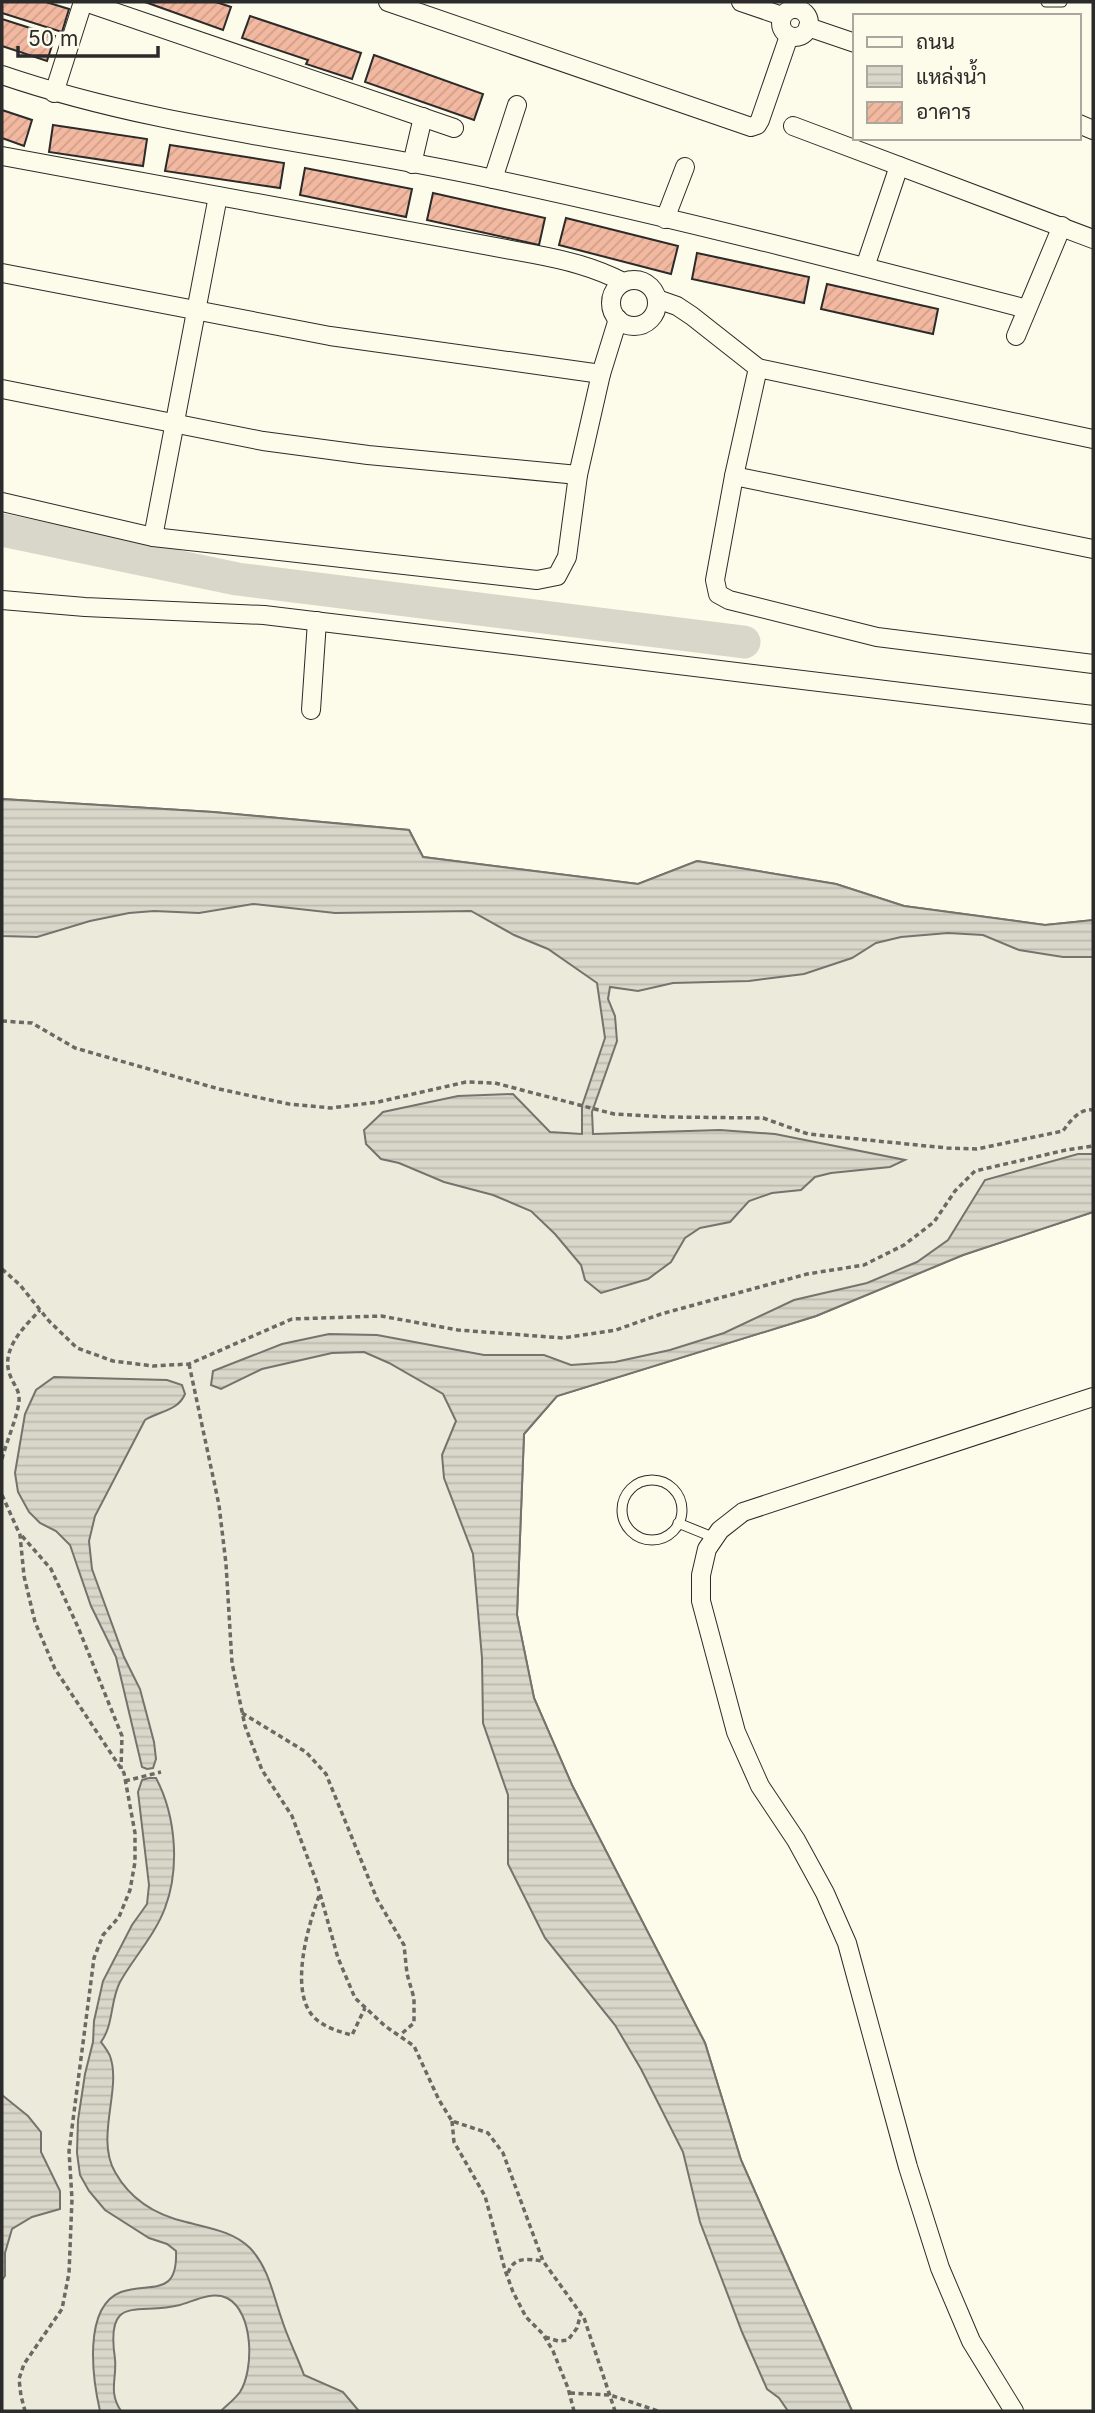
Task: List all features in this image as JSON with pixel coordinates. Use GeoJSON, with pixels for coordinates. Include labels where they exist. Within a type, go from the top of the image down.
{"type":"FeatureCollection","features":[{"type":"Feature","properties":{"kind":"street"},"geometry":{"type":"LineString","coordinates":[[54,93],[84,2],[454,128]]}},
{"type":"Feature","properties":{"kind":"street"},"geometry":{"type":"LineString","coordinates":[[388,2],[751,127],[757,125],[760,120],[789,36]]}},
{"type":"Feature","properties":{"kind":"street"},"geometry":{"type":"LineString","coordinates":[[741,2],[782,16]]}},
{"type":"Feature","properties":{"kind":"street"},"geometry":{"type":"LineString","coordinates":[[793,8],[806,14],[808,27],[801,36],[789,36],[781,28],[782,16],[793,8]]}},
{"type":"Feature","properties":{"kind":"street"},"geometry":{"type":"LineString","coordinates":[[808,27],[853,42]]}},
{"type":"Feature","properties":{"kind":"street"},"geometry":{"type":"LineString","coordinates":[[2,75],[54,93],[145,114],[493,178],[865,267],[1027,309]]}},
{"type":"Feature","properties":{"kind":"street"},"geometry":{"type":"LineString","coordinates":[[493,178],[517,105]]}},
{"type":"Feature","properties":{"kind":"street"},"geometry":{"type":"LineString","coordinates":[[412,164],[423,117]]}},
{"type":"Feature","properties":{"kind":"street"},"geometry":{"type":"LineString","coordinates":[[793,126],[1093,239]]}},
{"type":"Feature","properties":{"kind":"street"},"geometry":{"type":"LineString","coordinates":[[2,156],[577,263],[623,282]]}},
{"type":"Feature","properties":{"kind":"street"},"geometry":{"type":"LineString","coordinates":[[865,267],[899,166]]}},
{"type":"Feature","properties":{"kind":"street"},"geometry":{"type":"LineString","coordinates":[[665,219],[685,167]]}},
{"type":"Feature","properties":{"kind":"street"},"geometry":{"type":"LineString","coordinates":[[153,537],[218,195]]}},
{"type":"Feature","properties":{"kind":"street"},"geometry":{"type":"LineString","coordinates":[[1016,336],[1062,226]]}},
{"type":"Feature","properties":{"kind":"street"},"geometry":{"type":"LineString","coordinates":[[2,273],[330,336],[601,374]]}},
{"type":"Feature","properties":{"kind":"street"},"geometry":{"type":"LineString","coordinates":[[623,282],[644,282],[650,286],[657,299],[655,313],[645,323],[631,326],[613,313],[611,299],[623,282]]}},
{"type":"Feature","properties":{"kind":"street"},"geometry":{"type":"LineString","coordinates":[[657,299],[677,306],[692,316],[758,368],[1093,439]]}},
{"type":"Feature","properties":{"kind":"street"},"geometry":{"type":"LineString","coordinates":[[2,502],[153,537],[537,580],[557,576],[567,558],[578,475],[601,374],[618,319]]}},
{"type":"Feature","properties":{"kind":"street"},"geometry":{"type":"LineString","coordinates":[[758,368],[715,580],[718,594],[729,600],[877,638],[1093,664]]}},
{"type":"Feature","properties":{"kind":"street"},"geometry":{"type":"LineString","coordinates":[[2,388],[263,441],[368,455],[578,475]]}},
{"type":"Feature","properties":{"kind":"street"},"geometry":{"type":"LineString","coordinates":[[734,476],[1093,549]]}},
{"type":"Feature","properties":{"kind":"street"},"geometry":{"type":"LineString","coordinates":[[2,600],[85,607],[187,610],[317,621],[1093,715]]}},
{"type":"Feature","properties":{"kind":"street"},"geometry":{"type":"LineString","coordinates":[[311,710],[317,621]]}},
{"type":"Feature","properties":{"kind":"street"},"geometry":{"type":"LineString","coordinates":[[1014,2411],[971,2341],[940,2268],[908,2167],[847,1943],[825,1893],[796,1840],[760,1786],[736,1732],[701,1601],[701,1575],[708,1549],[720,1530],[743,1512],[1093,1397]]}},
{"type":"Feature","properties":{"kind":"lane"},"geometry":{"type":"LineString","coordinates":[[1045,2],[1062,2]]}},
{"type":"Feature","properties":{"kind":"lane"},"geometry":{"type":"LineString","coordinates":[[644,1481],[663,1482],[677,1495],[681,1514],[678,1523],[664,1537],[645,1539],[628,1529],[621,1511],[623,1501],[628,1492],[644,1481]]}},
{"type":"Feature","properties":{"kind":"lane"},"geometry":{"type":"LineString","coordinates":[[678,1523],[715,1538]]}},
{"type":"Feature","properties":{"kind":"path"},"geometry":{"type":"LineString","coordinates":[[2,1021],[32,1023],[75,1048],[219,1089],[289,1104],[331,1108],[378,1102],[466,1082],[495,1083],[614,1114],[763,1118],[808,1134],[977,1149],[1063,1131],[1071,1119],[1087,1109],[1093,1110]]}},
{"type":"Feature","properties":{"kind":"path"},"geometry":{"type":"LineString","coordinates":[[2,1269],[77,1348],[113,1361],[153,1366],[189,1364],[292,1319],[382,1316],[458,1330],[563,1338],[616,1330],[745,1289],[807,1274],[864,1265],[904,1244],[933,1222],[955,1191],[975,1171],[1093,1146]]}},
{"type":"Feature","properties":{"kind":"path"},"geometry":{"type":"LineString","coordinates":[[2,1458],[19,1401],[17,1388],[9,1374],[7,1356],[19,1333],[40,1310]]}},
{"type":"Feature","properties":{"kind":"path"},"geometry":{"type":"LineString","coordinates":[[189,1364],[219,1505],[226,1564],[232,1663],[242,1713],[261,1770],[292,1816],[320,1894],[338,1958],[355,1998],[414,2046],[439,2100],[452,2121],[454,2142],[485,2196],[513,2292],[526,2317],[553,2351],[575,2411]]}},
{"type":"Feature","properties":{"kind":"path"},"geometry":{"type":"LineString","coordinates":[[2,1495],[20,1535],[51,1569],[78,1627],[121,1736],[121,1769]]}},
{"type":"Feature","properties":{"kind":"path"},"geometry":{"type":"LineString","coordinates":[[20,1535],[24,1576],[35,1622],[55,1669],[121,1769],[135,1833],[135,1862],[130,1890],[118,1917],[103,1935],[94,1958],[69,2151],[72,2199],[69,2273],[62,2309],[24,2364],[19,2379],[25,2411]]}},
{"type":"Feature","properties":{"kind":"path"},"geometry":{"type":"LineString","coordinates":[[242,1713],[306,1752],[326,1774],[377,1899],[404,1945],[407,1974],[414,1998],[414,2023],[399,2035]]}},
{"type":"Feature","properties":{"kind":"path"},"geometry":{"type":"LineString","coordinates":[[125,1781],[159,1772]]}},
{"type":"Feature","properties":{"kind":"path"},"geometry":{"type":"LineString","coordinates":[[320,1894],[307,1929],[303,1957],[306,2001],[316,2020],[352,2035],[365,2007]]}},
{"type":"Feature","properties":{"kind":"path"},"geometry":{"type":"LineString","coordinates":[[452,2121],[488,2133],[503,2153],[543,2261],[584,2318],[615,2411]]}},
{"type":"Feature","properties":{"kind":"path"},"geometry":{"type":"LineString","coordinates":[[508,2273],[511,2265],[517,2261],[543,2261]]}},
{"type":"Feature","properties":{"kind":"path"},"geometry":{"type":"LineString","coordinates":[[544,2337],[558,2341],[568,2340],[577,2328],[580,2313]]}},
{"type":"Feature","properties":{"kind":"path"},"geometry":{"type":"LineString","coordinates":[[570,2393],[610,2395],[659,2411]]}},
{"type":"Feature","properties":{"kind":"shaded area"},"geometry":{"type":"Polygon","coordinates":[[[2,799],[213,812],[409,830],[423,857],[638,884],[697,861],[836,884],[904,906],[1045,925],[1093,920],[1093,1212],[963,1255],[816,1316],[557,1396],[524,1434],[517,1615],[534,1698],[572,1785],[705,2043],[741,2160],[852,2411],[2,2411],[2,799]]]}},
{"type":"Feature","properties":{"kind":"water"},"geometry":{"type":"Polygon","coordinates":[[[2,799],[213,812],[409,830],[423,857],[638,884],[697,861],[836,884],[904,906],[1045,925],[1093,920],[1093,957],[1063,957],[1019,950],[983,935],[948,933],[901,937],[876,943],[852,958],[804,974],[749,981],[673,983],[638,991],[610,987],[608,999],[615,1016],[617,1041],[592,1112],[593,1134],[720,1130],[775,1134],[905,1160],[890,1167],[815,1177],[801,1190],[772,1193],[749,1201],[730,1222],[700,1228],[685,1238],[671,1262],[648,1279],[601,1293],[585,1280],[581,1265],[531,1211],[493,1195],[444,1182],[399,1163],[381,1159],[366,1144],[364,1130],[383,1112],[458,1096],[513,1094],[550,1132],[582,1134],[582,1106],[605,1038],[597,983],[548,949],[514,935],[471,911],[335,913],[253,904],[199,913],[129,913],[90,921],[37,937],[2,936],[2,799]]]}},
{"type":"Feature","properties":{"kind":"water"},"geometry":{"type":"Polygon","coordinates":[[[1078,1154],[1093,1154],[1093,1212],[963,1255],[816,1316],[557,1396],[524,1434],[517,1615],[534,1698],[572,1785],[705,2043],[741,2160],[852,2411],[788,2411],[779,2398],[767,2389],[742,2332],[700,2222],[683,2152],[641,2069],[615,2025],[545,1938],[508,1864],[508,1795],[483,1723],[482,1658],[473,1554],[444,1478],[442,1455],[456,1421],[443,1394],[364,1352],[332,1353],[262,1369],[221,1389],[211,1385],[213,1371],[282,1344],[329,1334],[377,1335],[484,1355],[544,1355],[571,1365],[615,1362],[670,1350],[724,1333],[794,1300],[867,1283],[917,1262],[948,1240],[985,1180],[1078,1154]]]}},
{"type":"Feature","properties":{"kind":"water"},"geometry":{"type":"Polygon","coordinates":[[[54,1377],[167,1380],[182,1385],[185,1394],[178,1404],[145,1420],[95,1516],[89,1541],[92,1569],[124,1657],[140,1689],[154,1742],[156,1759],[153,1768],[142,1767],[116,1657],[91,1606],[70,1545],[56,1531],[40,1523],[29,1512],[18,1492],[15,1473],[25,1414],[36,1390],[54,1377]]]}},
{"type":"Feature","properties":{"kind":"water"},"geometry":{"type":"Polygon","coordinates":[[[156,1778],[172,1825],[173,1876],[161,1918],[120,1982],[108,2028],[101,2042],[110,2056],[113,2069],[107,2144],[110,2158],[121,2182],[136,2198],[154,2210],[228,2234],[250,2248],[266,2273],[304,2375],[343,2392],[359,2411],[221,2411],[238,2395],[245,2382],[249,2342],[247,2328],[236,2305],[227,2298],[215,2296],[165,2308],[128,2311],[120,2315],[115,2324],[113,2338],[114,2391],[121,2411],[100,2411],[93,2346],[100,2313],[109,2300],[121,2292],[167,2282],[175,2266],[176,2251],[167,2244],[149,2238],[105,2210],[80,2175],[77,2153],[78,2120],[103,1981],[132,1925],[147,1904],[149,1885],[138,1792],[142,1780],[156,1778]]]}},
{"type":"Feature","properties":{"kind":"water"},"geometry":{"type":"Polygon","coordinates":[[[2,2095],[28,2116],[41,2132],[41,2152],[60,2191],[60,2209],[32,2217],[12,2229],[5,2253],[5,2276],[2,2280],[2,2095]]]}},
{"type":"Feature","properties":{"kind":"building"},"geometry":{"type":"Polygon","coordinates":[[[2,2],[46,2],[69,9],[62,32],[2,13],[2,2]]]}},
{"type":"Feature","properties":{"kind":"building"},"geometry":{"type":"Polygon","coordinates":[[[145,2],[216,2],[231,7],[223,30],[145,2]]]}},
{"type":"Feature","properties":{"kind":"building"},"geometry":{"type":"Polygon","coordinates":[[[250,16],[361,53],[352,79],[306,64],[308,60],[242,38],[250,16]]]}},
{"type":"Feature","properties":{"kind":"building"},"geometry":{"type":"Polygon","coordinates":[[[2,19],[55,36],[47,61],[2,46],[2,19]]]}},
{"type":"Feature","properties":{"kind":"building"},"geometry":{"type":"Polygon","coordinates":[[[374,55],[483,94],[474,120],[365,82],[374,55]]]}},
{"type":"Feature","properties":{"kind":"building"},"geometry":{"type":"Polygon","coordinates":[[[2,110],[32,120],[24,146],[2,138],[2,110]]]}},
{"type":"Feature","properties":{"kind":"building"},"geometry":{"type":"Polygon","coordinates":[[[53,125],[147,139],[143,166],[49,152],[53,125]]]}},
{"type":"Feature","properties":{"kind":"building"},"geometry":{"type":"Polygon","coordinates":[[[170,145],[284,163],[280,188],[165,171],[170,145]]]}},
{"type":"Feature","properties":{"kind":"building"},"geometry":{"type":"Polygon","coordinates":[[[305,168],[412,189],[406,217],[300,195],[305,168]]]}},
{"type":"Feature","properties":{"kind":"building"},"geometry":{"type":"Polygon","coordinates":[[[433,193],[545,218],[539,245],[427,220],[433,193]]]}},
{"type":"Feature","properties":{"kind":"building"},"geometry":{"type":"Polygon","coordinates":[[[566,218],[678,246],[671,274],[559,245],[566,218]]]}},
{"type":"Feature","properties":{"kind":"building"},"geometry":{"type":"Polygon","coordinates":[[[697,253],[809,277],[804,303],[692,279],[697,253]]]}},
{"type":"Feature","properties":{"kind":"building"},"geometry":{"type":"Polygon","coordinates":[[[827,284],[938,309],[933,334],[821,309],[827,284]]]}},
{"type":"Feature","properties":{"kind":"waterway"},"geometry":{"type":"LineString","coordinates":[[2,530],[237,579],[744,642]]}}]}
